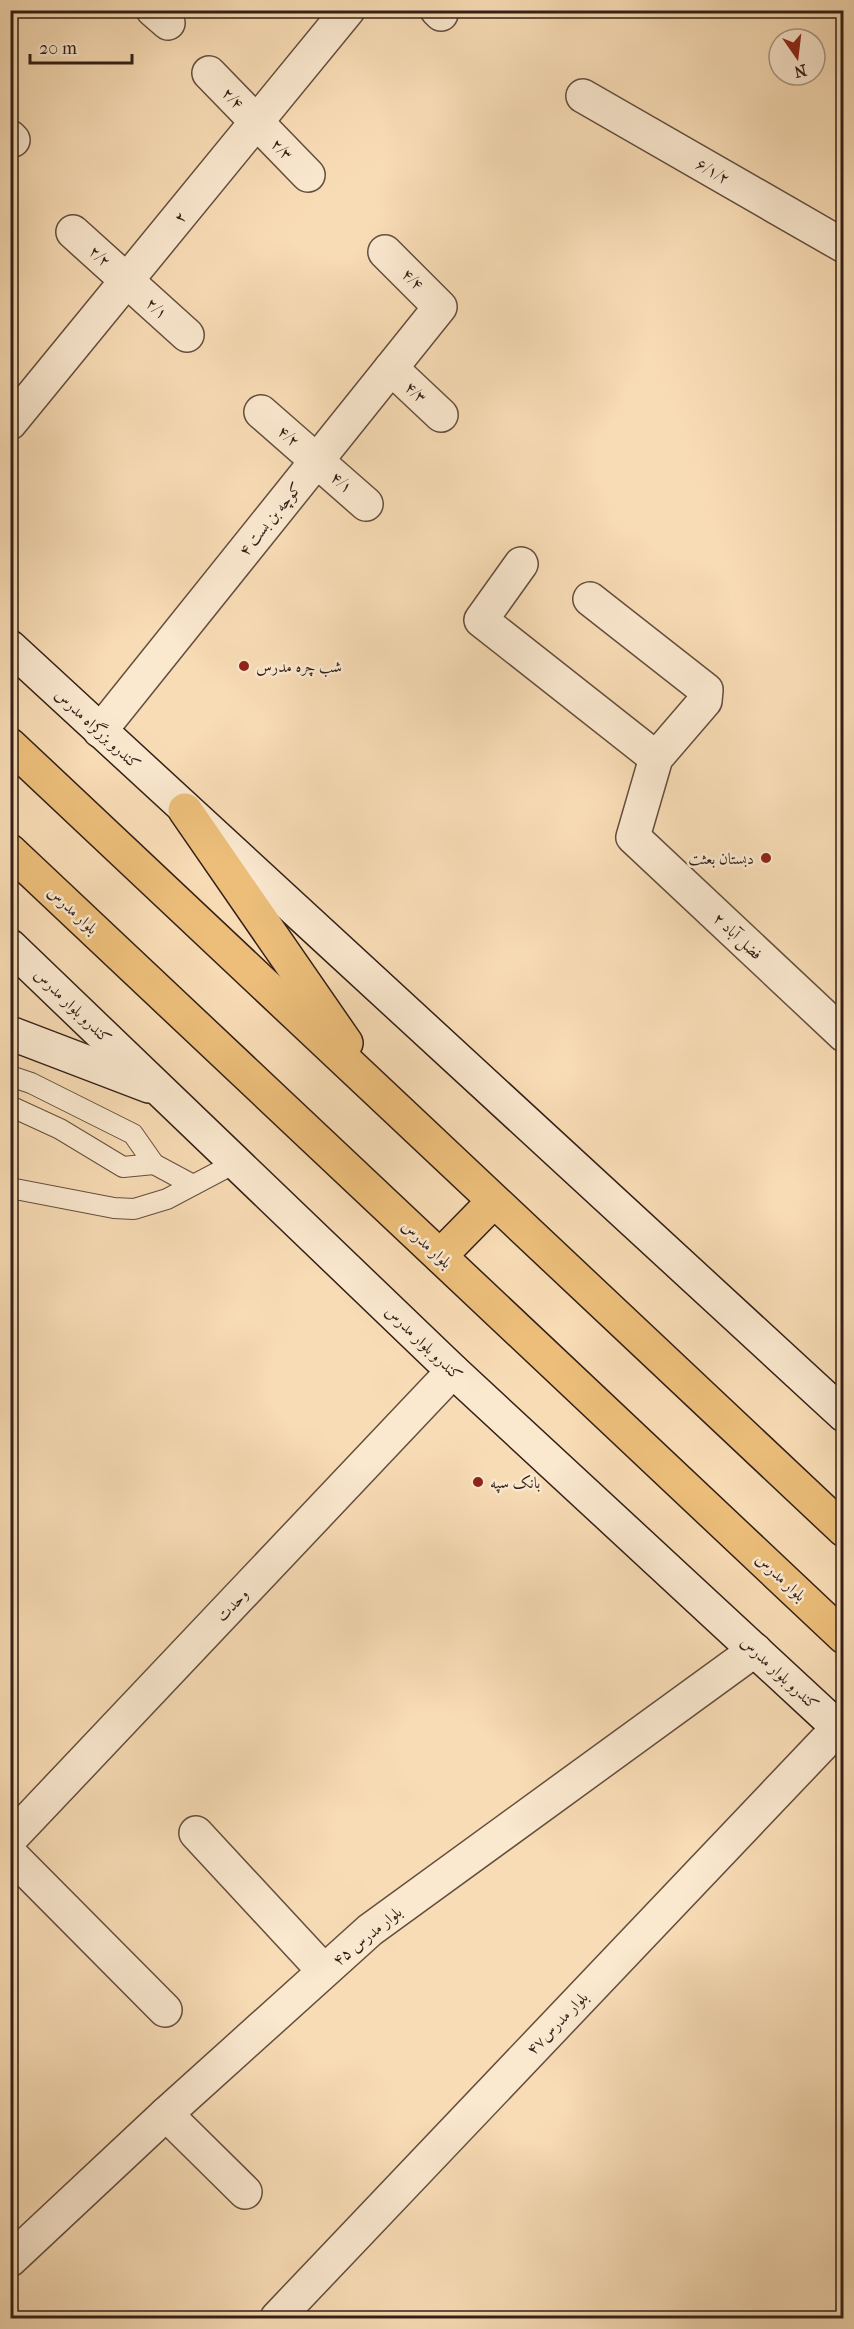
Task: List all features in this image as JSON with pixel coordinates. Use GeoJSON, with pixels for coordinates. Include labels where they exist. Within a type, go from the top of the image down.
{"type":"FeatureCollection","features":[{"type":"Feature","properties":{"kind":"main road"},"geometry":{"type":"LineString","coordinates":[[10,745],[843,1530]]}},
{"type":"Feature","properties":{"kind":"main road"},"geometry":{"type":"LineString","coordinates":[[185,810],[383,1096]]}},
{"type":"Feature","properties":{"kind":"main road","name":"بلوار مدرس"},"geometry":{"type":"LineString","coordinates":[[10,851],[843,1636]]}},
{"type":"Feature","properties":{"kind":"main road"},"geometry":{"type":"LineString","coordinates":[[440,1256],[494,1201]]}},
{"type":"Feature","properties":{"kind":"street","name":"۲"},"geometry":{"type":"LineString","coordinates":[[10,423],[348,10]]}},
{"type":"Feature","properties":{"kind":"street","name":"۲/۴"},"geometry":{"type":"LineString","coordinates":[[208,73],[257,122]]}},
{"type":"Feature","properties":{"kind":"street","name":"۶/۱/۲"},"geometry":{"type":"LineString","coordinates":[[583,96],[843,246]]}},
{"type":"Feature","properties":{"kind":"street","name":"۲/۳"},"geometry":{"type":"LineString","coordinates":[[257,122],[308,175]]}},
{"type":"Feature","properties":{"kind":"street","name":"۲/۲"},"geometry":{"type":"LineString","coordinates":[[73,232],[128,281]]}},
{"type":"Feature","properties":{"kind":"street","name":"۴/۴"},"geometry":{"type":"LineString","coordinates":[[385,252],[440,307]]}},
{"type":"Feature","properties":{"kind":"street","name":"۲/۱"},"geometry":{"type":"LineString","coordinates":[[128,281],[187,335]]}},
{"type":"Feature","properties":{"kind":"street","name":"کوچه بن بست ۴"},"geometry":{"type":"LineString","coordinates":[[100,731],[440,307]]}},
{"type":"Feature","properties":{"kind":"street","name":"۴/۳"},"geometry":{"type":"LineString","coordinates":[[391,368],[441,415]]}},
{"type":"Feature","properties":{"kind":"street","name":"۴/۲"},"geometry":{"type":"LineString","coordinates":[[261,412],[317,461]]}},
{"type":"Feature","properties":{"kind":"street","name":"۴/۱"},"geometry":{"type":"LineString","coordinates":[[317,461],[366,504]]}},
{"type":"Feature","properties":{"kind":"street"},"geometry":{"type":"LineString","coordinates":[[521,564],[482,620],[656,758],[705,701],[706,690],[590,599]]}},
{"type":"Feature","properties":{"kind":"street","name":"کندرو بزرگراه مدرس"},"geometry":{"type":"LineString","coordinates":[[10,647],[185,810]]}},
{"type":"Feature","properties":{"kind":"street","name":"فضل آباد ۲"},"geometry":{"type":"LineString","coordinates":[[656,758],[633,837],[843,1035]]}},
{"type":"Feature","properties":{"kind":"street"},"geometry":{"type":"LineString","coordinates":[[185,810],[843,1415]]}},
{"type":"Feature","properties":{"kind":"street","name":"کندرو بلوار مدرس"},"geometry":{"type":"LineString","coordinates":[[10,946],[453,1371],[841,1730]]}},
{"type":"Feature","properties":{"kind":"street"},"geometry":{"type":"LineString","coordinates":[[10,1033],[164,1092]]}},
{"type":"Feature","properties":{"kind":"street","name":"وحدت"},"geometry":{"type":"LineString","coordinates":[[10,1839],[453,1371]]}},
{"type":"Feature","properties":{"kind":"street","name":"۴۵ بلوار مدرس"},"geometry":{"type":"LineString","coordinates":[[10,2260],[166,2114],[370,1930],[755,1650]]}},
{"type":"Feature","properties":{"kind":"street","name":"بلوار مدرس۴۷"},"geometry":{"type":"LineString","coordinates":[[276,2319],[841,1730]]}},
{"type":"Feature","properties":{"kind":"street"},"geometry":{"type":"LineString","coordinates":[[196,1833],[324,1971]]}},
{"type":"Feature","properties":{"kind":"street"},"geometry":{"type":"LineString","coordinates":[[10,1854],[165,2010]]}},
{"type":"Feature","properties":{"kind":"street"},"geometry":{"type":"LineString","coordinates":[[166,2114],[245,2192]]}},
{"type":"Feature","properties":{"kind":"lane"},"geometry":{"type":"LineString","coordinates":[[10,1076],[31,1083],[133,1134],[154,1164],[193,1185]]}},
{"type":"Feature","properties":{"kind":"lane"},"geometry":{"type":"LineString","coordinates":[[10,1106],[60,1129],[123,1167],[154,1164]]}},
{"type":"Feature","properties":{"kind":"lane"},"geometry":{"type":"LineString","coordinates":[[10,1188],[114,1208],[134,1209],[167,1199],[237,1162]]}},
{"type":"Feature","properties":{"kind":"place","name":"شب چره مدرس"},"geometry":{"type":"Point","coordinates":[244,666]}},
{"type":"Feature","properties":{"kind":"place","name":"دبستان بعثت"},"geometry":{"type":"Point","coordinates":[766,858]}},
{"type":"Feature","properties":{"kind":"place","name":"بانک سپه"},"geometry":{"type":"Point","coordinates":[478,1482]}}]}
